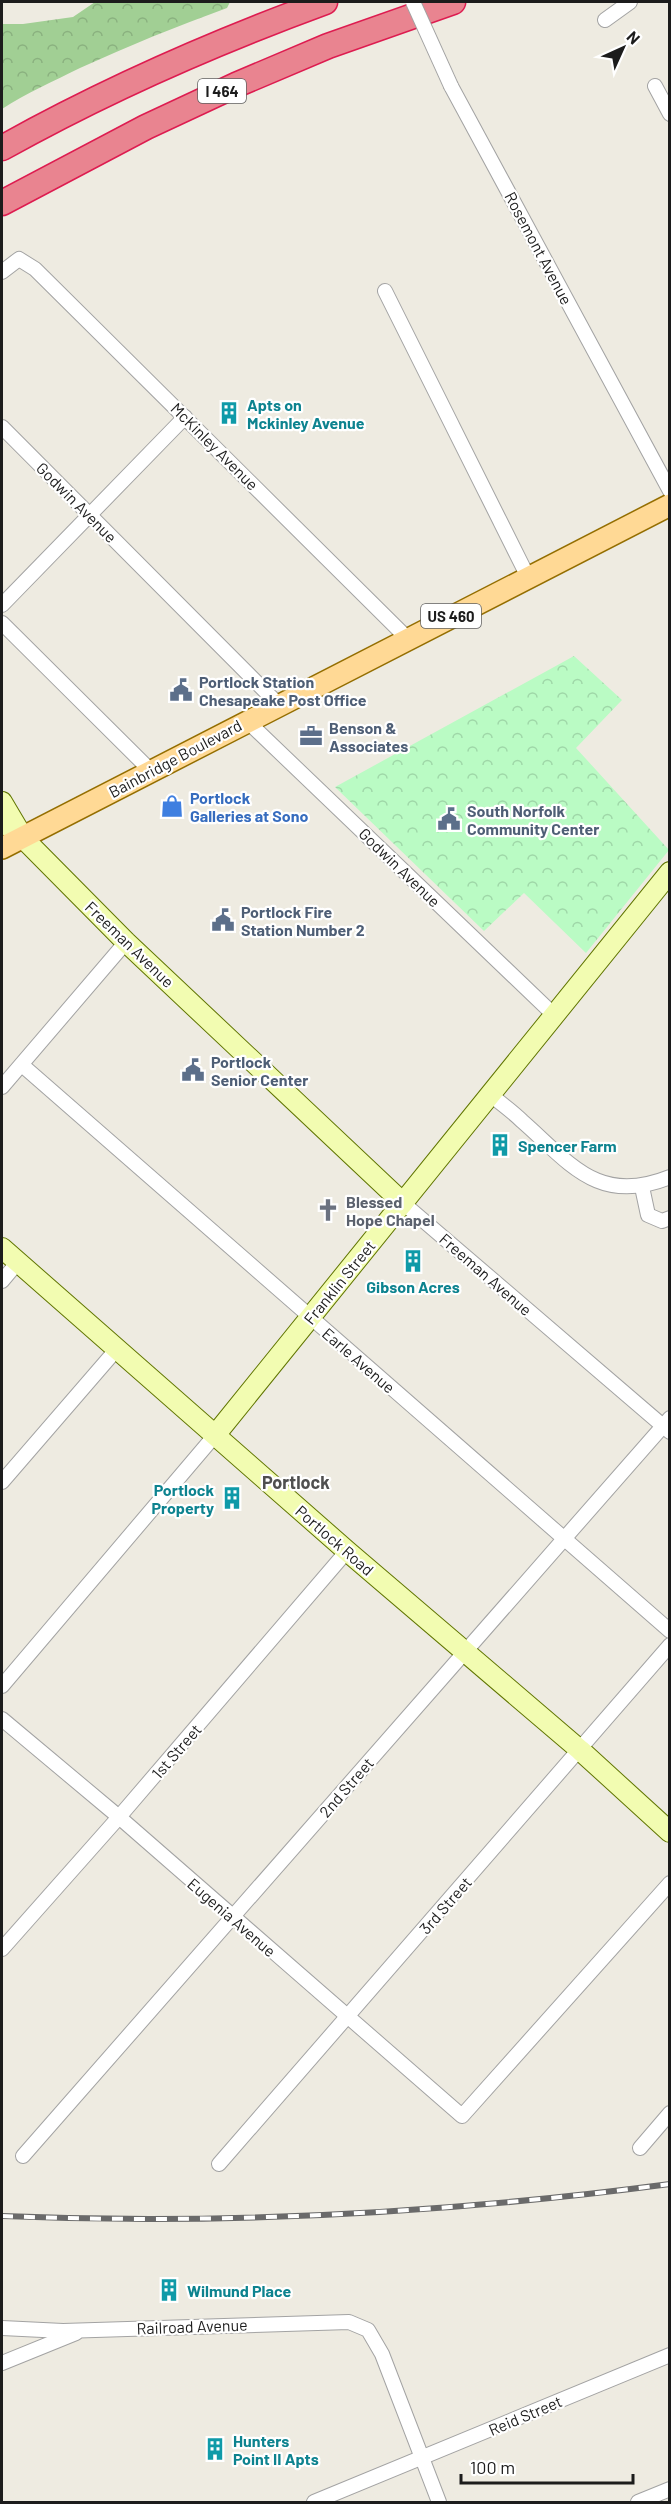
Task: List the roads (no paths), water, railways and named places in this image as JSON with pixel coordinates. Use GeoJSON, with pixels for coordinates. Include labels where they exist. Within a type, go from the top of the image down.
{"type":"FeatureCollection","features":[{"type":"Feature","properties":{"kind":"highway"},"geometry":{"type":"LineString","coordinates":[[2,148],[75,108],[160,67],[233,36],[325,2]]}},
{"type":"Feature","properties":{"kind":"highway","name":"I 464"},"geometry":{"type":"LineString","coordinates":[[2,203],[146,127],[246,81],[328,46],[453,2]]}},
{"type":"Feature","properties":{"kind":"highway"},"geometry":{"type":"LineString","coordinates":[[2,209],[33,185]]}},
{"type":"Feature","properties":{"kind":"main road","name":"Bainbridge Boulevard"},"geometry":{"type":"LineString","coordinates":[[2,848],[246,720],[669,505]]}},
{"type":"Feature","properties":{"kind":"street","name":"Rosemont Avenue"},"geometry":{"type":"LineString","coordinates":[[413,2],[451,86],[669,491]]}},
{"type":"Feature","properties":{"kind":"street"},"geometry":{"type":"LineString","coordinates":[[605,20],[630,2]]}},
{"type":"Feature","properties":{"kind":"street"},"geometry":{"type":"LineString","coordinates":[[655,86],[669,114]]}},
{"type":"Feature","properties":{"kind":"street","name":"McKinley Avenue"},"geometry":{"type":"LineString","coordinates":[[2,272],[19,259],[35,269],[407,638]]}},
{"type":"Feature","properties":{"kind":"street"},"geometry":{"type":"LineString","coordinates":[[385,291],[528,578]]}},
{"type":"Feature","properties":{"kind":"street"},"geometry":{"type":"LineString","coordinates":[[2,605],[185,417]]}},
{"type":"Feature","properties":{"kind":"street","name":"Godwin Avenue"},"geometry":{"type":"LineString","coordinates":[[2,427],[279,705]]}},
{"type":"Feature","properties":{"kind":"street"},"geometry":{"type":"LineString","coordinates":[[2,622],[151,771]]}},
{"type":"Feature","properties":{"kind":"street","name":"Godwin Avenue"},"geometry":{"type":"LineString","coordinates":[[246,720],[553,1014]]}},
{"type":"Feature","properties":{"kind":"street","name":"Freeman Avenue"},"geometry":{"type":"LineString","coordinates":[[2,802],[22,837]]}},
{"type":"Feature","properties":{"kind":"street","name":"Freeman Avenue"},"geometry":{"type":"LineString","coordinates":[[2,821],[22,837],[126,942],[403,1203],[667,1425]]}},
{"type":"Feature","properties":{"kind":"street","name":"Franklin Street"},"geometry":{"type":"LineString","coordinates":[[2,1686],[216,1434],[669,872]]}},
{"type":"Feature","properties":{"kind":"street"},"geometry":{"type":"LineString","coordinates":[[2,1087],[126,942]]}},
{"type":"Feature","properties":{"kind":"street","name":"Earle Avenue"},"geometry":{"type":"LineString","coordinates":[[22,1065],[669,1631]]}},
{"type":"Feature","properties":{"kind":"street"},"geometry":{"type":"LineString","coordinates":[[490,1094],[569,1166],[604,1183],[623,1187],[642,1187],[669,1180]]}},
{"type":"Feature","properties":{"kind":"street"},"geometry":{"type":"LineString","coordinates":[[642,1187],[648,1215],[662,1221],[669,1218]]}},
{"type":"Feature","properties":{"kind":"street","name":"Portlock Road"},"geometry":{"type":"LineString","coordinates":[[2,1248],[347,1551],[580,1750],[669,1832]]}},
{"type":"Feature","properties":{"kind":"street"},"geometry":{"type":"LineString","coordinates":[[2,1281],[18,1262]]}},
{"type":"Feature","properties":{"kind":"street"},"geometry":{"type":"LineString","coordinates":[[2,1482],[116,1350]]}},
{"type":"Feature","properties":{"kind":"street","name":"2nd Street"},"geometry":{"type":"LineString","coordinates":[[23,2156],[233,1918],[562,1538],[667,1425]]}},
{"type":"Feature","properties":{"kind":"street","name":"1st Street"},"geometry":{"type":"LineString","coordinates":[[2,1949],[119,1817],[347,1551]]}},
{"type":"Feature","properties":{"kind":"street","name":"3rd Street"},"geometry":{"type":"LineString","coordinates":[[219,2164],[669,1645]]}},
{"type":"Feature","properties":{"kind":"street","name":"Eugenia Avenue"},"geometry":{"type":"LineString","coordinates":[[2,1719],[119,1817],[462,2116],[669,1883]]}},
{"type":"Feature","properties":{"kind":"street"},"geometry":{"type":"LineString","coordinates":[[640,2148],[669,2114]]}},
{"type":"Feature","properties":{"kind":"street","name":"Railroad Avenue"},"geometry":{"type":"LineString","coordinates":[[2,2328],[83,2330],[349,2322],[368,2330],[382,2354],[422,2458]]}},
{"type":"Feature","properties":{"kind":"street"},"geometry":{"type":"LineString","coordinates":[[2,2363],[83,2330]]}},
{"type":"Feature","properties":{"kind":"street","name":"Reid Street"},"geometry":{"type":"LineString","coordinates":[[314,2502],[669,2355]]}},
{"type":"Feature","properties":{"kind":"street"},"geometry":{"type":"LineString","coordinates":[[422,2458],[439,2502]]}},
{"type":"Feature","properties":{"kind":"street"},"geometry":{"type":"LineString","coordinates":[[638,2502],[669,2489]]}},
{"type":"Feature","properties":{"kind":"railway"},"geometry":{"type":"LineString","coordinates":[[2,2216],[169,2219],[336,2214],[504,2202],[670,2184]]}},
{"type":"Feature","properties":{"kind":"place","name":"Apts on Mckinley Avenue"},"geometry":{"type":"Point","coordinates":[229,413]}},
{"type":"Feature","properties":{"kind":"place","name":"Portlock Station Chesapeake Post Office"},"geometry":{"type":"Point","coordinates":[181,690]}},
{"type":"Feature","properties":{"kind":"place","name":"Benson & Associates"},"geometry":{"type":"Point","coordinates":[311,736]}},
{"type":"Feature","properties":{"kind":"place","name":"Portlock Galleries at Sono"},"geometry":{"type":"Point","coordinates":[172,806]}},
{"type":"Feature","properties":{"kind":"place","name":"South Norfolk Community Center"},"geometry":{"type":"Point","coordinates":[449,819]}},
{"type":"Feature","properties":{"kind":"place","name":"Portlock Fire Station Number 2"},"geometry":{"type":"Point","coordinates":[223,920]}},
{"type":"Feature","properties":{"kind":"place","name":"Portlock Senior Center"},"geometry":{"type":"Point","coordinates":[193,1070]}},
{"type":"Feature","properties":{"kind":"place","name":"Spencer Farm"},"geometry":{"type":"Point","coordinates":[500,1145]}},
{"type":"Feature","properties":{"kind":"place","name":"Blessed Hope Chapel"},"geometry":{"type":"Point","coordinates":[328,1210]}},
{"type":"Feature","properties":{"kind":"place","name":"Gibson Acres"},"geometry":{"type":"Point","coordinates":[413,1261]}},
{"type":"Feature","properties":{"kind":"place","name":"Portlock Property"},"geometry":{"type":"Point","coordinates":[232,1498]}},
{"type":"Feature","properties":{"kind":"place","name":"Wilmund Place"},"geometry":{"type":"Point","coordinates":[169,2290]}},
{"type":"Feature","properties":{"kind":"place","name":"Hunters Point II Apts"},"geometry":{"type":"Point","coordinates":[215,2449]}},
{"type":"Feature","properties":{"kind":"district","name":"Portlock"},"geometry":{"type":"Point","coordinates":[296,1482]}}]}
